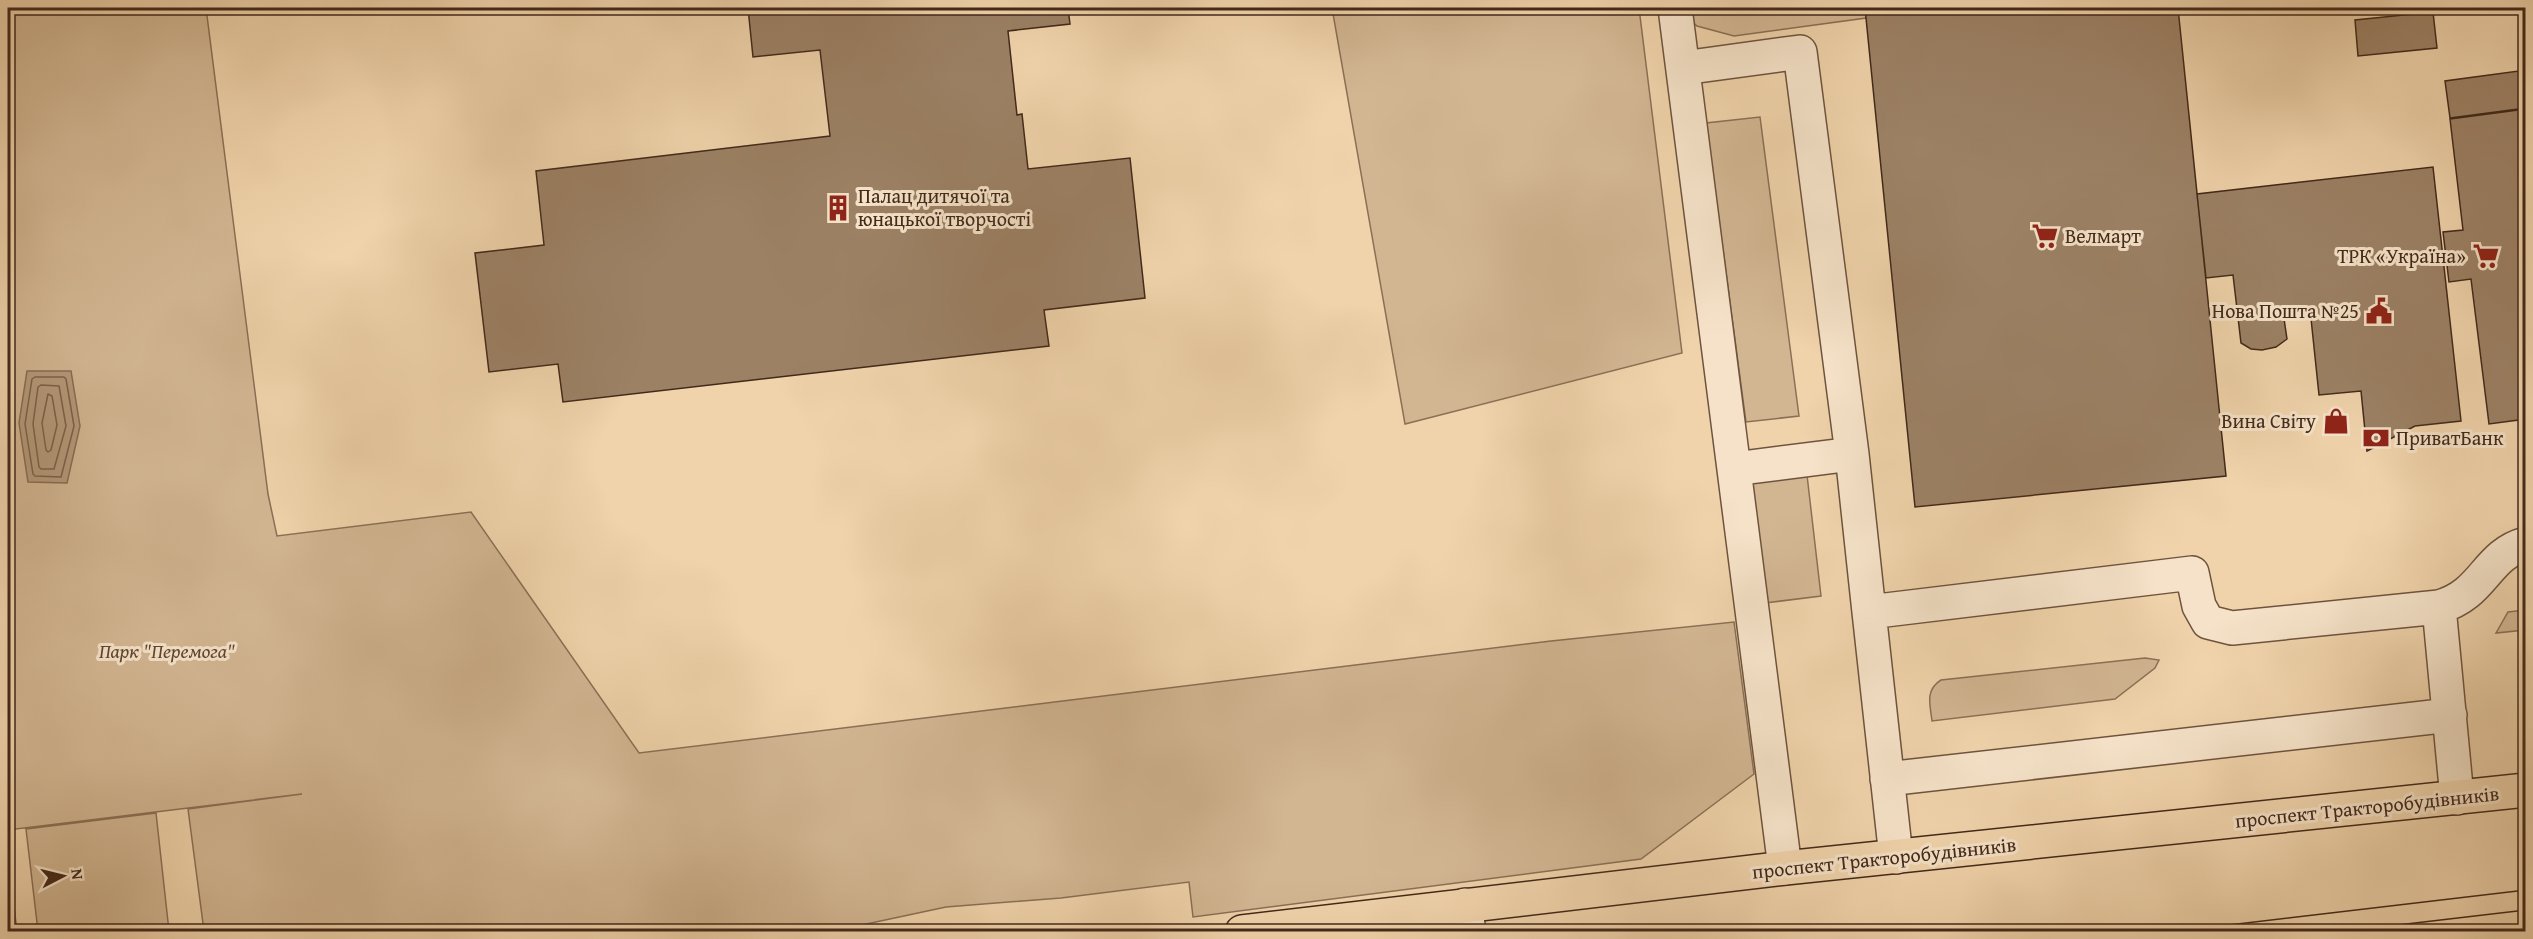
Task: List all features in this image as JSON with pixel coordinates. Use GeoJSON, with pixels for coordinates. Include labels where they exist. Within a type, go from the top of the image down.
{"type":"FeatureCollection","features":[{"type":"Feature","properties":{"kind":"main road","name":"проспект Тракторобудівників"},"geometry":{"type":"LineString","coordinates":[[1242,932],[1467,918],[1785,868],[2526,790]]}},
{"type":"Feature","properties":{"kind":"street"},"geometry":{"type":"LineString","coordinates":[[1675,8],[1785,868]]}},
{"type":"Feature","properties":{"kind":"street"},"geometry":{"type":"LineString","coordinates":[[1683,68],[1800,52],[1852,454],[1896,857]]}},
{"type":"Feature","properties":{"kind":"street"},"geometry":{"type":"LineString","coordinates":[[1734,469],[1852,454]]}},
{"type":"Feature","properties":{"kind":"street"},"geometry":{"type":"LineString","coordinates":[[1869,612],[2192,573],[2199,606],[2208,622],[2232,628],[2439,607],[2454,603],[2466,595],[2484,578],[2500,556],[2514,547],[2526,544]]}},
{"type":"Feature","properties":{"kind":"street"},"geometry":{"type":"LineString","coordinates":[[2439,607],[2457,798]]}},
{"type":"Feature","properties":{"kind":"street"},"geometry":{"type":"LineString","coordinates":[[1887,779],[2450,715]]}},
{"type":"Feature","properties":{"kind":"green space","name":"Парк \"Перемога\""},"geometry":{"type":"Polygon","coordinates":[[[8,8],[206,8],[268,494],[277,536],[471,512],[639,753],[1551,641],[1734,622],[1754,774],[1641,859],[1193,917],[1189,882],[1061,898],[946,907],[829,932],[204,931],[188,809],[302,794],[8,830],[8,8]]]}},
{"type":"Feature","properties":{"kind":"green space"},"geometry":{"type":"Polygon","coordinates":[[[1332,8],[1639,8],[1682,353],[1405,424],[1332,8]]]}},
{"type":"Feature","properties":{"kind":"green space"},"geometry":{"type":"Polygon","coordinates":[[[1683,8],[1865,8],[1866,18],[1734,36],[1697,26],[1683,13],[1683,8]]]}},
{"type":"Feature","properties":{"kind":"green space"},"geometry":{"type":"Polygon","coordinates":[[[1760,117],[1799,416],[1746,422],[1706,123],[1760,117]]]}},
{"type":"Feature","properties":{"kind":"green space"},"geometry":{"type":"Polygon","coordinates":[[[1807,475],[1821,596],[1765,603],[1751,482],[1807,475]]]}},
{"type":"Feature","properties":{"kind":"green space"},"geometry":{"type":"Polygon","coordinates":[[[2525,610],[2525,630],[2496,633],[2508,612],[2525,610]]]}},
{"type":"Feature","properties":{"kind":"green space"},"geometry":{"type":"Polygon","coordinates":[[[2145,658],[2159,660],[2155,668],[2115,699],[1932,721],[1931,693],[1941,680],[2145,658]]]}},
{"type":"Feature","properties":{"kind":"green space"},"geometry":{"type":"Polygon","coordinates":[[[156,813],[169,931],[38,931],[26,829],[156,813]]]}},
{"type":"Feature","properties":{"kind":"green space"},"geometry":{"type":"Polygon","coordinates":[[[8,857],[17,931],[8,931],[8,857]]]}},
{"type":"Feature","properties":{"kind":"water"},"geometry":{"type":"Polygon","coordinates":[[[27,371],[71,371],[80,426],[67,483],[28,482],[19,423],[27,371]]]}},
{"type":"Feature","properties":{"kind":"building","name":"Палац дитячої та юнацької творчості"},"geometry":{"type":"Polygon","coordinates":[[[748,8],[1068,8],[1070,24],[1008,31],[1017,115],[1022,114],[1028,169],[1130,158],[1145,298],[1044,310],[1049,346],[563,402],[558,364],[489,372],[475,253],[544,245],[536,171],[830,136],[820,50],[753,57],[748,8]]]}},
{"type":"Feature","properties":{"kind":"building","name":"Велмарт"},"geometry":{"type":"Polygon","coordinates":[[[1865,8],[2178,8],[2226,476],[1915,507],[1865,8]]]}},
{"type":"Feature","properties":{"kind":"building"},"geometry":{"type":"Polygon","coordinates":[[[2433,12],[2437,48],[2358,56],[2355,20],[2433,12]]]}},
{"type":"Feature","properties":{"kind":"building"},"geometry":{"type":"Polygon","coordinates":[[[2526,70],[2526,108],[2450,118],[2445,81],[2526,70]]]}},
{"type":"Feature","properties":{"kind":"building","name":"ТРК «Україна»"},"geometry":{"type":"Polygon","coordinates":[[[2526,109],[2526,419],[2489,424],[2471,279],[2449,282],[2443,232],[2463,230],[2450,119],[2526,109]]]}},
{"type":"Feature","properties":{"kind":"building","name":"Нова Пошта №25"},"geometry":{"type":"Polygon","coordinates":[[[2433,167],[2461,421],[2415,426],[2367,451],[2361,391],[2319,395],[2310,309],[2283,312],[2287,339],[2276,347],[2262,350],[2251,349],[2241,343],[2233,275],[2206,278],[2197,194],[2433,167]]]}},
{"type":"Feature","properties":{"kind":"tram line"},"geometry":{"type":"LineString","coordinates":[[2170,932],[2526,890]]}},
{"type":"Feature","properties":{"kind":"tram line"},"geometry":{"type":"LineString","coordinates":[[2338,932],[2526,910]]}},
{"type":"Feature","properties":{"kind":"place","name":"Палац дитячої та юнацької творчості"},"geometry":{"type":"Point","coordinates":[838,208]}},
{"type":"Feature","properties":{"kind":"place","name":"Велмарт"},"geometry":{"type":"Point","coordinates":[2045,236]}},
{"type":"Feature","properties":{"kind":"place","name":"ТРК «Україна»"},"geometry":{"type":"Point","coordinates":[2486,256]}},
{"type":"Feature","properties":{"kind":"place","name":"Нова Пошта №25"},"geometry":{"type":"Point","coordinates":[2379,311]}},
{"type":"Feature","properties":{"kind":"place","name":"Вина Світу"},"geometry":{"type":"Point","coordinates":[2336,421]}},
{"type":"Feature","properties":{"kind":"place","name":"ПриватБанк"},"geometry":{"type":"Point","coordinates":[2376,438]}}]}
